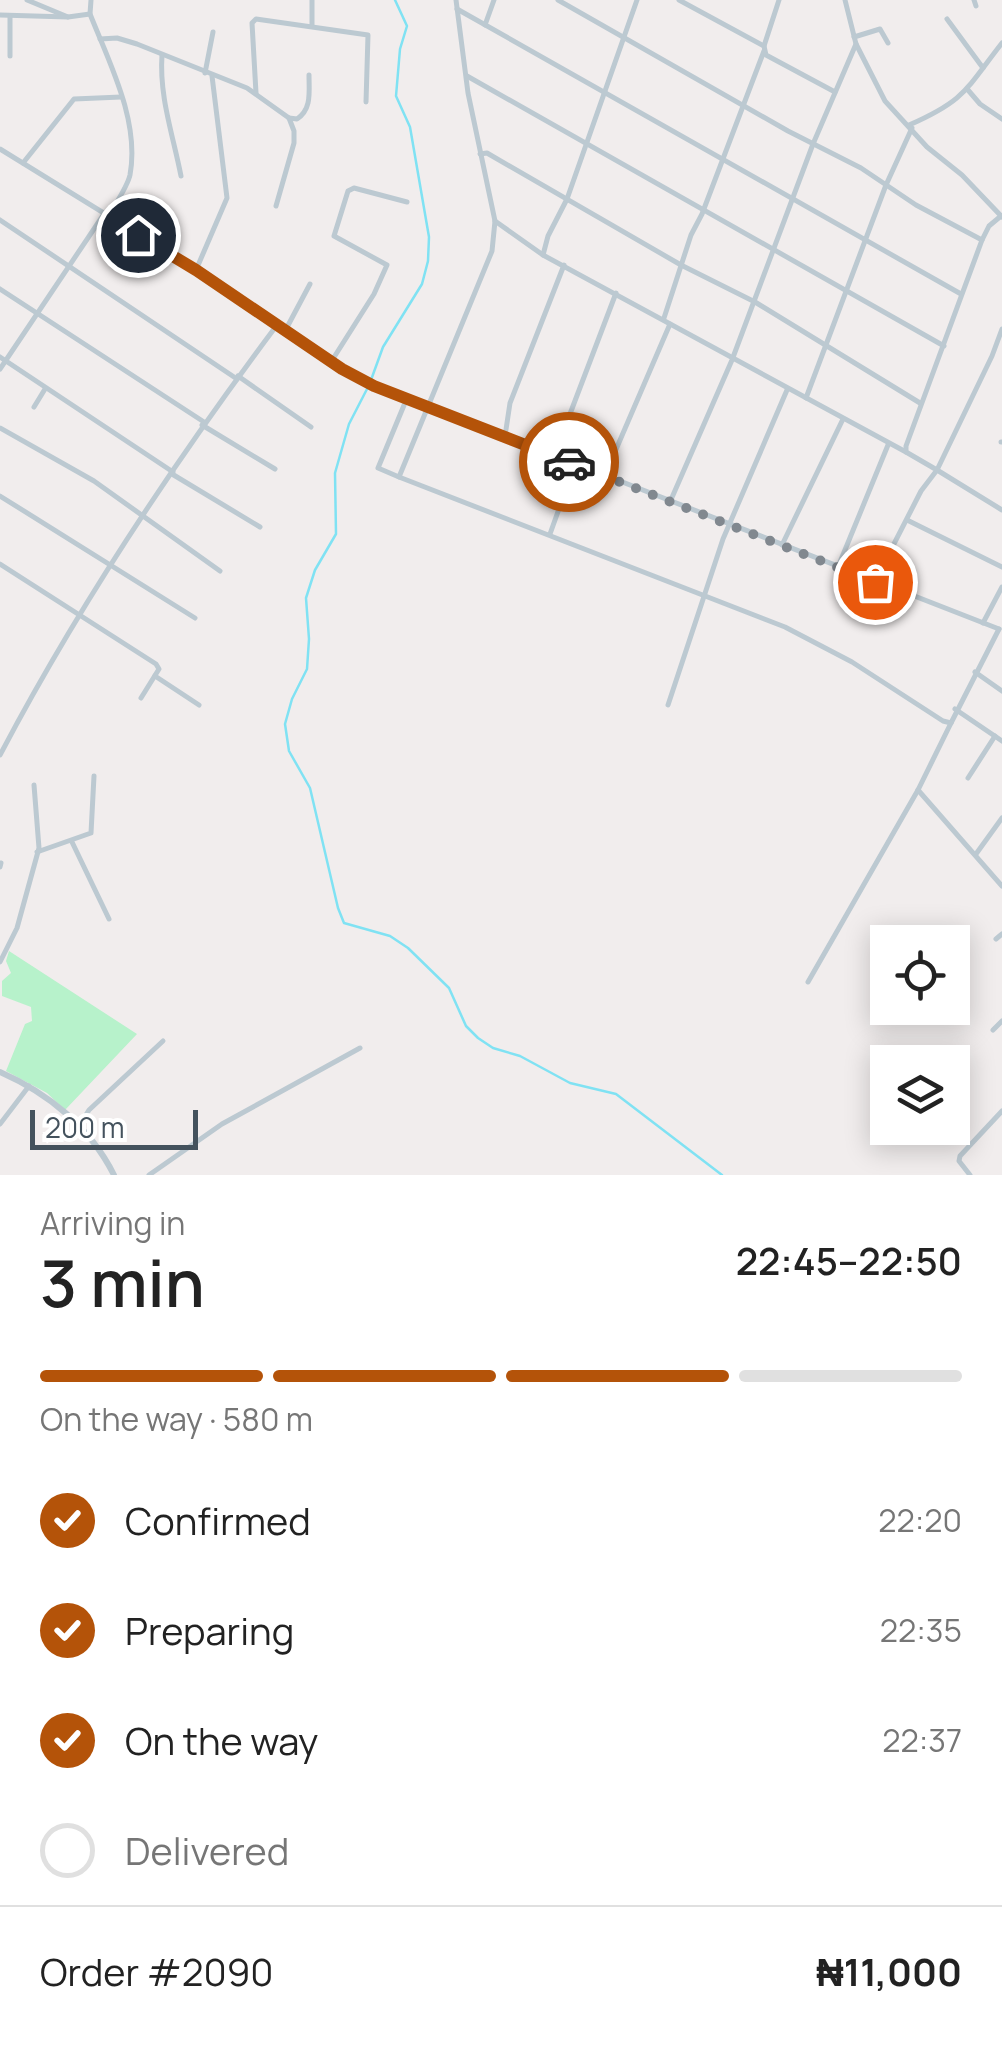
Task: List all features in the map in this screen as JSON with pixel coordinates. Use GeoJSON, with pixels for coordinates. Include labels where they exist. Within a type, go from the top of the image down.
{"type":"FeatureCollection","features":[{"type":"Feature","properties":{"kind":"street"},"geometry":{"type":"LineString","coordinates":[[26,0],[68,17]]}},
{"type":"Feature","properties":{"kind":"street"},"geometry":{"type":"LineString","coordinates":[[0,369],[3,359],[130,176],[130,130],[90,14],[90,0]]}},
{"type":"Feature","properties":{"kind":"street"},"geometry":{"type":"LineString","coordinates":[[312,0],[312,25]]}},
{"type":"Feature","properties":{"kind":"street"},"geometry":{"type":"LineString","coordinates":[[399,477],[492,251],[495,221],[480,154],[456,0]]}},
{"type":"Feature","properties":{"kind":"street"},"geometry":{"type":"LineString","coordinates":[[484,25],[494,0]]}},
{"type":"Feature","properties":{"kind":"street"},"geometry":{"type":"LineString","coordinates":[[558,0],[982,240]]}},
{"type":"Feature","properties":{"kind":"street"},"geometry":{"type":"LineString","coordinates":[[543,255],[637,0]]}},
{"type":"Feature","properties":{"kind":"street"},"geometry":{"type":"LineString","coordinates":[[679,0],[764,48],[769,58],[836,92]]}},
{"type":"Feature","properties":{"kind":"street"},"geometry":{"type":"LineString","coordinates":[[664,318],[779,0]]}},
{"type":"Feature","properties":{"kind":"street"},"geometry":{"type":"LineString","coordinates":[[845,0],[855,41],[885,101],[927,147],[962,175],[1002,216],[989,226],[982,240],[920,402],[906,452]]}},
{"type":"Feature","properties":{"kind":"street"},"geometry":{"type":"LineString","coordinates":[[456,9],[961,294]]}},
{"type":"Feature","properties":{"kind":"street"},"geometry":{"type":"LineString","coordinates":[[0,15],[90,14]]}},
{"type":"Feature","properties":{"kind":"street"},"geometry":{"type":"LineString","coordinates":[[10,17],[10,56]]}},
{"type":"Feature","properties":{"kind":"street"},"geometry":{"type":"LineString","coordinates":[[947,19],[983,68]]}},
{"type":"Feature","properties":{"kind":"street"},"geometry":{"type":"LineString","coordinates":[[256,94],[252,23],[256,20],[368,35],[366,102]]}},
{"type":"Feature","properties":{"kind":"street"},"geometry":{"type":"LineString","coordinates":[[670,502],[732,360],[855,41],[880,29],[888,43]]}},
{"type":"Feature","properties":{"kind":"street"},"geometry":{"type":"LineString","coordinates":[[196,270],[227,198],[208,74],[213,32]]}},
{"type":"Feature","properties":{"kind":"street"},"geometry":{"type":"LineString","coordinates":[[100,39],[117,38],[162,54],[256,94],[288,118],[297,120],[308,103],[309,76]]}},
{"type":"Feature","properties":{"kind":"street"},"geometry":{"type":"LineString","coordinates":[[806,398],[910,126],[947,108],[968,90],[1002,42]]}},
{"type":"Feature","properties":{"kind":"street"},"geometry":{"type":"LineString","coordinates":[[162,54],[163,94],[181,176]]}},
{"type":"Feature","properties":{"kind":"street"},"geometry":{"type":"LineString","coordinates":[[467,76],[944,346]]}},
{"type":"Feature","properties":{"kind":"street"},"geometry":{"type":"LineString","coordinates":[[968,90],[1002,119]]}},
{"type":"Feature","properties":{"kind":"street"},"geometry":{"type":"LineString","coordinates":[[23,163],[74,99],[121,97]]}},
{"type":"Feature","properties":{"kind":"street"},"geometry":{"type":"LineString","coordinates":[[276,206],[294,143],[288,118]]}},
{"type":"Feature","properties":{"kind":"street"},"geometry":{"type":"LineString","coordinates":[[0,149],[374,386],[1001,630],[956,709],[918,790],[808,982]]}},
{"type":"Feature","properties":{"kind":"street"},"geometry":{"type":"LineString","coordinates":[[480,154],[502,160],[680,265],[755,302],[920,402]]}},
{"type":"Feature","properties":{"kind":"street"},"geometry":{"type":"LineString","coordinates":[[331,362],[374,294],[386,264],[334,236],[349,189],[408,202]]}},
{"type":"Feature","properties":{"kind":"street"},"geometry":{"type":"LineString","coordinates":[[0,220],[310,427]]}},
{"type":"Feature","properties":{"kind":"street"},"geometry":{"type":"LineString","coordinates":[[495,221],[543,255],[962,483],[1002,510]]}},
{"type":"Feature","properties":{"kind":"street"},"geometry":{"type":"LineString","coordinates":[[504,437],[510,402],[564,265]]}},
{"type":"Feature","properties":{"kind":"street"},"geometry":{"type":"LineString","coordinates":[[285,330],[310,284]]}},
{"type":"Feature","properties":{"kind":"street"},"geometry":{"type":"LineString","coordinates":[[0,289],[275,469]]}},
{"type":"Feature","properties":{"kind":"street"},"geometry":{"type":"LineString","coordinates":[[554,456],[616,293]]}},
{"type":"Feature","properties":{"kind":"street"},"geometry":{"type":"LineString","coordinates":[[605,475],[670,324]]}},
{"type":"Feature","properties":{"kind":"street"},"geometry":{"type":"LineString","coordinates":[[0,756],[54,653],[203,424],[277,325]]}},
{"type":"Feature","properties":{"kind":"street"},"geometry":{"type":"LineString","coordinates":[[875,582],[921,491],[937,470],[1002,328]]}},
{"type":"Feature","properties":{"kind":"street"},"geometry":{"type":"LineString","coordinates":[[992,356],[1002,357]]}},
{"type":"Feature","properties":{"kind":"street"},"geometry":{"type":"LineString","coordinates":[[3,359],[260,527]]}},
{"type":"Feature","properties":{"kind":"street"},"geometry":{"type":"LineString","coordinates":[[34,408],[45,388]]}},
{"type":"Feature","properties":{"kind":"street"},"geometry":{"type":"LineString","coordinates":[[668,705],[728,525],[788,389]]}},
{"type":"Feature","properties":{"kind":"street"},"geometry":{"type":"LineString","coordinates":[[407,398],[378,468],[819,642],[951,723]]}},
{"type":"Feature","properties":{"kind":"street"},"geometry":{"type":"LineString","coordinates":[[782,545],[844,418]]}},
{"type":"Feature","properties":{"kind":"street"},"geometry":{"type":"LineString","coordinates":[[0,428],[94,482],[220,571]]}},
{"type":"Feature","properties":{"kind":"street"},"geometry":{"type":"LineString","coordinates":[[838,567],[889,444]]}},
{"type":"Feature","properties":{"kind":"street"},"geometry":{"type":"LineString","coordinates":[[550,534],[575,464]]}},
{"type":"Feature","properties":{"kind":"street"},"geometry":{"type":"LineString","coordinates":[[0,496],[195,618]]}},
{"type":"Feature","properties":{"kind":"street"},"geometry":{"type":"LineString","coordinates":[[907,520],[1002,567]]}},
{"type":"Feature","properties":{"kind":"street"},"geometry":{"type":"LineString","coordinates":[[0,564],[156,664],[159,669],[141,698]]}},
{"type":"Feature","properties":{"kind":"street"},"geometry":{"type":"LineString","coordinates":[[983,623],[1002,588]]}},
{"type":"Feature","properties":{"kind":"street"},"geometry":{"type":"LineString","coordinates":[[976,672],[1002,691]]}},
{"type":"Feature","properties":{"kind":"street"},"geometry":{"type":"LineString","coordinates":[[155,676],[199,705]]}},
{"type":"Feature","properties":{"kind":"street"},"geometry":{"type":"LineString","coordinates":[[956,709],[1002,741]]}},
{"type":"Feature","properties":{"kind":"street"},"geometry":{"type":"LineString","coordinates":[[968,778],[995,736]]}},
{"type":"Feature","properties":{"kind":"street"},"geometry":{"type":"LineString","coordinates":[[37,852],[91,832],[94,776]]}},
{"type":"Feature","properties":{"kind":"street"},"geometry":{"type":"LineString","coordinates":[[0,962],[16,928],[37,852],[34,784]]}},
{"type":"Feature","properties":{"kind":"street"},"geometry":{"type":"LineString","coordinates":[[918,790],[1002,886]]}},
{"type":"Feature","properties":{"kind":"street"},"geometry":{"type":"LineString","coordinates":[[976,854],[1002,818]]}},
{"type":"Feature","properties":{"kind":"street"},"geometry":{"type":"LineString","coordinates":[[72,842],[108,919]]}},
{"type":"Feature","properties":{"kind":"street"},"geometry":{"type":"LineString","coordinates":[[992,1030],[1002,1021]]}},
{"type":"Feature","properties":{"kind":"street"},"geometry":{"type":"LineString","coordinates":[[79,1126],[89,1110],[163,1041]]}},
{"type":"Feature","properties":{"kind":"street"},"geometry":{"type":"LineString","coordinates":[[150,1175],[222,1124],[360,1048]]}},
{"type":"Feature","properties":{"kind":"street"},"geometry":{"type":"LineString","coordinates":[[0,1072],[29,1086],[68,1114],[114,1175]]}},
{"type":"Feature","properties":{"kind":"street"},"geometry":{"type":"LineString","coordinates":[[0,1124],[29,1086]]}},
{"type":"Feature","properties":{"kind":"street"},"geometry":{"type":"LineString","coordinates":[[970,1175],[959,1161],[960,1156],[1002,1111]]}},
{"type":"Feature","properties":{"kind":"green space"},"geometry":{"type":"Polygon","coordinates":[[[9,951],[137,1034],[65,1110],[47,1093],[6,1071],[25,1024],[32,1021],[31,1007],[2,996],[2,981],[11,973],[6,961],[9,951]]]}},
{"type":"Feature","properties":{"kind":"waterway"},"geometry":{"type":"LineString","coordinates":[[371,380],[383,347],[422,284],[428,261],[429,237],[410,127],[396,96],[400,49],[407,26],[395,0]]}},
{"type":"Feature","properties":{"kind":"waterway"},"geometry":{"type":"LineString","coordinates":[[367,389],[349,424],[335,473],[336,534],[315,570],[306,598],[307,669],[285,724],[289,751],[310,788],[344,923],[390,936],[408,948],[449,988],[466,1026],[478,1038],[570,1083],[616,1094],[722,1175]]}},
{"type":"Feature","properties":{"kind":"way so far"},"geometry":{"type":"LineString","coordinates":[[569,462],[875,582]]}},
{"type":"Feature","properties":{"kind":"route"},"geometry":{"type":"LineString","coordinates":[[138,235],[374,386],[569,462]]}}]}
